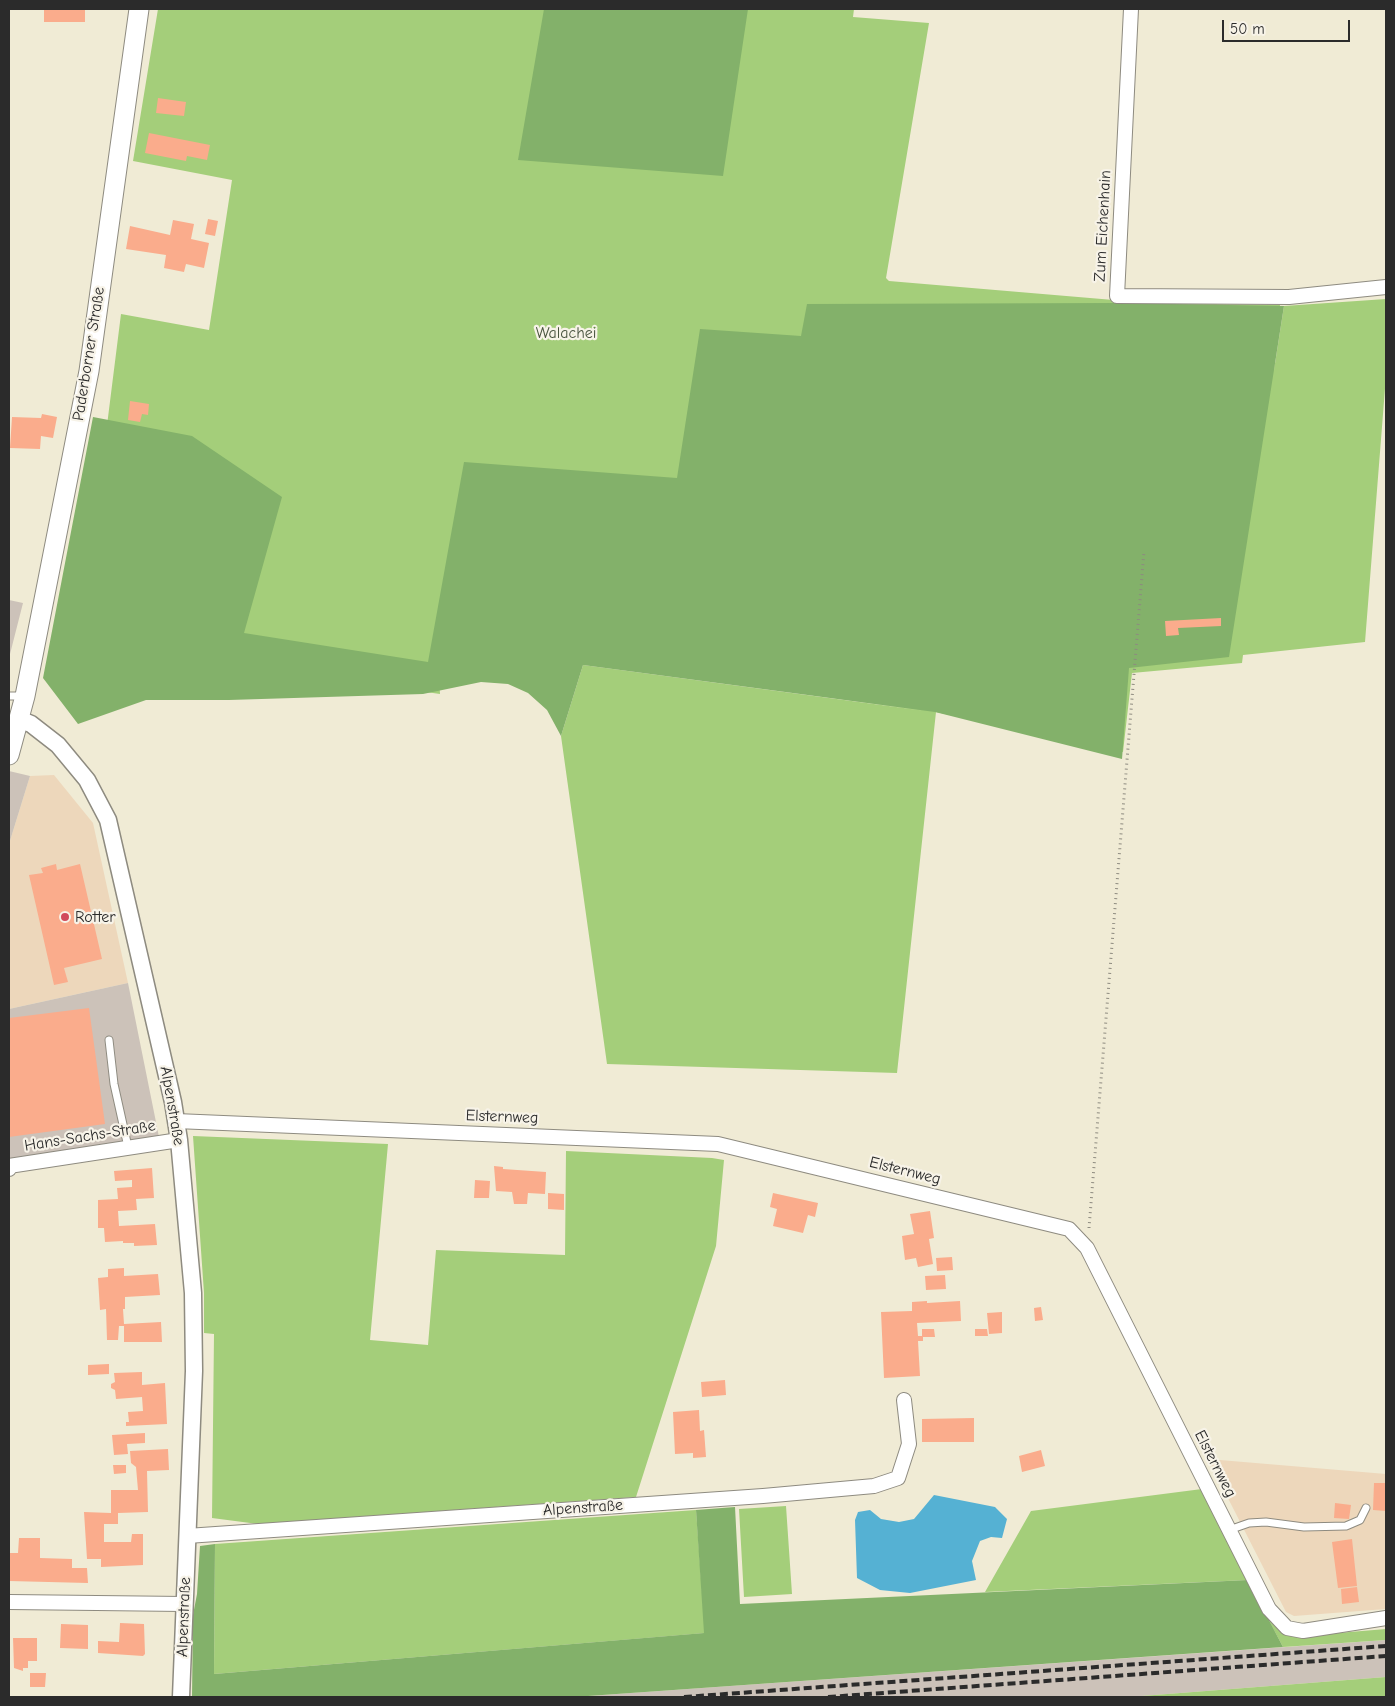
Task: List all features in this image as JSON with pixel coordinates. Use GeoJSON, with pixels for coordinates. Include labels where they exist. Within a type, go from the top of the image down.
{"type":"FeatureCollection","features":[{"type":"Feature","properties":{"kind":"main road","name":"Paderborner Straße"},"geometry":{"type":"LineString","coordinates":[[9,755],[19,719],[17,696],[89,371],[139,9]]}},
{"type":"Feature","properties":{"kind":"street","name":"Zum Eichenhain"},"geometry":{"type":"LineString","coordinates":[[1131,9],[1117,296],[1289,297],[1386,287]]}},
{"type":"Feature","properties":{"kind":"street","name":"Alpenstraße"},"geometry":{"type":"LineString","coordinates":[[19,719],[31,724],[58,745],[87,780],[108,820],[176,1121],[193,1293],[194,1371],[181,1697]]}},
{"type":"Feature","properties":{"kind":"street","name":"Elsternweg"},"geometry":{"type":"LineString","coordinates":[[176,1121],[718,1144],[1069,1229],[1087,1248],[1269,1609],[1287,1628],[1302,1631],[1386,1618]]}},
{"type":"Feature","properties":{"kind":"street","name":"Hans-Sachs-Straße"},"geometry":{"type":"LineString","coordinates":[[9,1167],[179,1140]]}},
{"type":"Feature","properties":{"kind":"street","name":"Alpenstraße"},"geometry":{"type":"LineString","coordinates":[[187,1536],[763,1496],[874,1486],[898,1478],[909,1444],[904,1400]]}},
{"type":"Feature","properties":{"kind":"street"},"geometry":{"type":"LineString","coordinates":[[9,1602],[184,1604]]}},
{"type":"Feature","properties":{"kind":"lane"},"geometry":{"type":"LineString","coordinates":[[109,1040],[114,1084],[128,1147]]}},
{"type":"Feature","properties":{"kind":"lane"},"geometry":{"type":"LineString","coordinates":[[1229,1530],[1248,1523],[1266,1522],[1304,1527],[1346,1526],[1360,1520],[1366,1508]]}},
{"type":"Feature","properties":{"kind":"path"},"geometry":{"type":"LineString","coordinates":[[1087,1248],[1144,551]]}},
{"type":"Feature","properties":{"kind":"shaded area"},"geometry":{"type":"Polygon","coordinates":[[[9,600],[23,603],[9,658],[9,600]]]}},
{"type":"Feature","properties":{"kind":"shaded area"},"geometry":{"type":"Polygon","coordinates":[[[9,771],[30,776],[9,844],[9,771]]]}},
{"type":"Feature","properties":{"kind":"shaded area"},"geometry":{"type":"Polygon","coordinates":[[[54,775],[93,823],[128,983],[9,1009],[9,844],[30,776],[54,775]]]}},
{"type":"Feature","properties":{"kind":"shaded area"},"geometry":{"type":"Polygon","coordinates":[[[128,983],[159,1137],[9,1164],[9,1009],[128,983]]]}},
{"type":"Feature","properties":{"kind":"shaded area"},"geometry":{"type":"Polygon","coordinates":[[[1208,1459],[1386,1474],[1386,1609],[1294,1616],[1286,1612],[1208,1459]]]}},
{"type":"Feature","properties":{"kind":"shaded area"},"geometry":{"type":"Polygon","coordinates":[[[1386,1640],[1386,1677],[1129,1697],[574,1697],[1386,1640]]]}},
{"type":"Feature","properties":{"kind":"green space","name":"Walachei"},"geometry":{"type":"Polygon","coordinates":[[[158,9],[854,9],[853,17],[929,23],[886,278],[889,281],[1149,303],[1280,305],[1274,370],[1284,306],[1386,299],[1386,376],[1365,642],[1243,655],[1242,663],[1132,673],[1123,752],[936,712],[897,1073],[607,1064],[561,736],[583,665],[926,711],[437,642],[440,694],[88,644],[101,473],[121,314],[209,330],[232,180],[133,161],[158,9]]]}},
{"type":"Feature","properties":{"kind":"green space"},"geometry":{"type":"Polygon","coordinates":[[[544,9],[748,9],[723,176],[518,160],[544,9]]]}},
{"type":"Feature","properties":{"kind":"green space"},"geometry":{"type":"Polygon","coordinates":[[[1115,303],[1284,306],[1229,657],[1129,668],[1122,759],[935,712],[583,665],[561,736],[547,710],[528,693],[508,684],[481,682],[423,694],[229,700],[146,700],[78,724],[43,678],[93,417],[192,436],[282,497],[244,633],[428,662],[464,462],[677,478],[700,329],[801,336],[807,304],[1115,303]]]}},
{"type":"Feature","properties":{"kind":"green space"},"geometry":{"type":"Polygon","coordinates":[[[193,1136],[388,1144],[370,1340],[428,1345],[436,1250],[565,1255],[566,1151],[724,1160],[716,1246],[636,1497],[258,1524],[212,1518],[214,1334],[204,1333],[204,1293],[193,1136]]]}},
{"type":"Feature","properties":{"kind":"green space"},"geometry":{"type":"Polygon","coordinates":[[[1202,1489],[1248,1580],[985,1592],[1031,1511],[1202,1489]]]}},
{"type":"Feature","properties":{"kind":"green space"},"geometry":{"type":"Polygon","coordinates":[[[786,1506],[792,1594],[744,1597],[739,1509],[786,1506]]]}},
{"type":"Feature","properties":{"kind":"green space"},"geometry":{"type":"Polygon","coordinates":[[[735,1507],[740,1604],[1248,1580],[1283,1647],[574,1697],[192,1697],[193,1615],[197,1594],[200,1546],[215,1544],[214,1674],[704,1633],[696,1510],[735,1507]]]}},
{"type":"Feature","properties":{"kind":"green space"},"geometry":{"type":"Polygon","coordinates":[[[696,1510],[705,1633],[214,1674],[215,1544],[696,1510]]]}},
{"type":"Feature","properties":{"kind":"green space"},"geometry":{"type":"Polygon","coordinates":[[[1265,1613],[1302,1636],[1386,1629],[1386,1640],[1283,1647],[1265,1613]]]}},
{"type":"Feature","properties":{"kind":"green space"},"geometry":{"type":"Polygon","coordinates":[[[1386,1677],[1386,1697],[1129,1697],[1386,1677]]]}},
{"type":"Feature","properties":{"kind":"water"},"geometry":{"type":"Polygon","coordinates":[[[934,1495],[995,1507],[1007,1519],[1002,1538],[991,1537],[980,1541],[972,1561],[976,1580],[910,1593],[880,1590],[857,1578],[855,1520],[858,1512],[870,1510],[881,1519],[899,1522],[914,1519],[934,1495]]]}},
{"type":"Feature","properties":{"kind":"building"},"geometry":{"type":"Polygon","coordinates":[[[44,9],[85,9],[85,22],[44,22],[44,9]]]}},
{"type":"Feature","properties":{"kind":"building"},"geometry":{"type":"Polygon","coordinates":[[[158,98],[186,102],[184,116],[156,113],[158,98]]]}},
{"type":"Feature","properties":{"kind":"building"},"geometry":{"type":"Polygon","coordinates":[[[149,133],[210,145],[207,160],[187,156],[186,161],[145,153],[149,133]]]}},
{"type":"Feature","properties":{"kind":"building"},"geometry":{"type":"Polygon","coordinates":[[[208,219],[218,221],[215,236],[205,234],[208,219]]]}},
{"type":"Feature","properties":{"kind":"building"},"geometry":{"type":"Polygon","coordinates":[[[173,220],[194,224],[191,239],[209,243],[204,268],[186,264],[184,272],[164,268],[166,255],[126,249],[130,226],[170,235],[173,220]]]}},
{"type":"Feature","properties":{"kind":"building"},"geometry":{"type":"Polygon","coordinates":[[[130,401],[149,404],[148,415],[142,414],[140,422],[128,420],[130,401]]]}},
{"type":"Feature","properties":{"kind":"building"},"geometry":{"type":"Polygon","coordinates":[[[42,414],[57,417],[53,438],[41,436],[40,449],[10,448],[12,417],[41,418],[42,414]]]}},
{"type":"Feature","properties":{"kind":"building"},"geometry":{"type":"Polygon","coordinates":[[[1221,618],[1221,626],[1178,628],[1179,635],[1166,636],[1165,621],[1221,618]]]}},
{"type":"Feature","properties":{"kind":"building","name":"Rotter"},"geometry":{"type":"Polygon","coordinates":[[[56,864],[57,870],[80,864],[102,959],[64,968],[68,982],[54,985],[29,875],[43,873],[41,868],[56,864]]]}},
{"type":"Feature","properties":{"kind":"building"},"geometry":{"type":"Polygon","coordinates":[[[89,1008],[105,1124],[9,1137],[9,1018],[89,1008]]]}},
{"type":"Feature","properties":{"kind":"building"},"geometry":{"type":"Polygon","coordinates":[[[494,1166],[503,1167],[503,1169],[546,1172],[545,1194],[528,1193],[527,1204],[514,1204],[512,1192],[496,1191],[494,1166]]]}},
{"type":"Feature","properties":{"kind":"building"},"geometry":{"type":"Polygon","coordinates":[[[152,1168],[154,1198],[136,1199],[137,1210],[118,1211],[119,1226],[155,1224],[157,1245],[134,1246],[134,1243],[123,1243],[123,1241],[105,1242],[104,1228],[98,1228],[98,1200],[118,1199],[117,1188],[132,1187],[132,1180],[115,1181],[114,1171],[152,1168]]]}},
{"type":"Feature","properties":{"kind":"building"},"geometry":{"type":"Polygon","coordinates":[[[475,1180],[490,1181],[489,1198],[474,1198],[475,1180]]]}},
{"type":"Feature","properties":{"kind":"building"},"geometry":{"type":"Polygon","coordinates":[[[548,1193],[564,1194],[564,1210],[548,1209],[548,1193]]]}},
{"type":"Feature","properties":{"kind":"building"},"geometry":{"type":"Polygon","coordinates":[[[773,1193],[818,1203],[815,1217],[808,1215],[803,1233],[773,1226],[777,1209],[770,1207],[773,1193]]]}},
{"type":"Feature","properties":{"kind":"building"},"geometry":{"type":"Polygon","coordinates":[[[930,1211],[934,1238],[929,1239],[933,1264],[918,1267],[916,1258],[905,1260],[902,1236],[914,1234],[910,1214],[930,1211]]]}},
{"type":"Feature","properties":{"kind":"building"},"geometry":{"type":"Polygon","coordinates":[[[952,1257],[953,1270],[937,1271],[936,1258],[952,1257]]]}},
{"type":"Feature","properties":{"kind":"building"},"geometry":{"type":"Polygon","coordinates":[[[124,1268],[124,1276],[158,1274],[160,1295],[125,1297],[125,1309],[123,1309],[124,1324],[161,1322],[162,1342],[124,1342],[124,1326],[119,1326],[118,1340],[107,1340],[106,1309],[100,1310],[98,1278],[108,1277],[108,1269],[124,1268]]]}},
{"type":"Feature","properties":{"kind":"building"},"geometry":{"type":"Polygon","coordinates":[[[945,1275],[946,1289],[926,1290],[925,1276],[945,1275]]]}},
{"type":"Feature","properties":{"kind":"building"},"geometry":{"type":"Polygon","coordinates":[[[927,1301],[927,1303],[960,1301],[961,1321],[917,1323],[918,1336],[922,1336],[922,1329],[934,1329],[935,1337],[923,1337],[923,1341],[918,1341],[920,1376],[884,1378],[881,1312],[912,1311],[912,1302],[927,1301]]]}},
{"type":"Feature","properties":{"kind":"building"},"geometry":{"type":"Polygon","coordinates":[[[1041,1307],[1043,1320],[1035,1321],[1034,1308],[1041,1307]]]}},
{"type":"Feature","properties":{"kind":"building"},"geometry":{"type":"Polygon","coordinates":[[[1002,1312],[1002,1333],[989,1334],[987,1313],[1002,1312]]]}},
{"type":"Feature","properties":{"kind":"building"},"geometry":{"type":"Polygon","coordinates":[[[975,1329],[987,1329],[988,1336],[975,1336],[975,1329]]]}},
{"type":"Feature","properties":{"kind":"building"},"geometry":{"type":"Polygon","coordinates":[[[109,1364],[109,1374],[88,1375],[88,1365],[109,1364]]]}},
{"type":"Feature","properties":{"kind":"building"},"geometry":{"type":"Polygon","coordinates":[[[142,1372],[142,1385],[165,1383],[167,1424],[126,1426],[126,1422],[129,1422],[128,1412],[143,1411],[142,1397],[116,1399],[115,1390],[111,1388],[111,1384],[115,1382],[114,1373],[142,1372]]]}},
{"type":"Feature","properties":{"kind":"building"},"geometry":{"type":"Polygon","coordinates":[[[725,1380],[726,1395],[702,1397],[701,1382],[725,1380]]]}},
{"type":"Feature","properties":{"kind":"building"},"geometry":{"type":"Polygon","coordinates":[[[699,1410],[700,1431],[704,1430],[706,1457],[693,1458],[693,1453],[675,1454],[673,1412],[699,1410]]]}},
{"type":"Feature","properties":{"kind":"building"},"geometry":{"type":"Polygon","coordinates":[[[974,1418],[974,1442],[922,1442],[922,1419],[974,1418]]]}},
{"type":"Feature","properties":{"kind":"building"},"geometry":{"type":"Polygon","coordinates":[[[145,1433],[145,1443],[127,1444],[128,1454],[114,1455],[112,1435],[145,1433]]]}},
{"type":"Feature","properties":{"kind":"building"},"geometry":{"type":"Polygon","coordinates":[[[168,1449],[169,1470],[147,1471],[148,1512],[118,1513],[118,1524],[104,1524],[104,1542],[131,1542],[132,1534],[143,1534],[143,1565],[101,1567],[101,1559],[87,1559],[84,1512],[111,1513],[111,1490],[138,1490],[136,1467],[131,1463],[130,1451],[168,1449]]]}},
{"type":"Feature","properties":{"kind":"building"},"geometry":{"type":"Polygon","coordinates":[[[1041,1450],[1045,1466],[1022,1472],[1019,1456],[1041,1450]]]}},
{"type":"Feature","properties":{"kind":"building"},"geometry":{"type":"Polygon","coordinates":[[[113,1465],[126,1465],[126,1473],[114,1474],[113,1465]]]}},
{"type":"Feature","properties":{"kind":"building"},"geometry":{"type":"Polygon","coordinates":[[[1374,1483],[1386,1483],[1386,1511],[1373,1510],[1374,1483]]]}},
{"type":"Feature","properties":{"kind":"building"},"geometry":{"type":"Polygon","coordinates":[[[1335,1503],[1351,1505],[1349,1519],[1334,1518],[1335,1503]]]}},
{"type":"Feature","properties":{"kind":"building"},"geometry":{"type":"Polygon","coordinates":[[[19,1538],[40,1538],[40,1558],[72,1559],[72,1568],[87,1568],[88,1583],[9,1581],[9,1553],[18,1553],[19,1538]]]}},
{"type":"Feature","properties":{"kind":"building"},"geometry":{"type":"Polygon","coordinates":[[[1352,1539],[1357,1586],[1338,1588],[1332,1542],[1352,1539]]]}},
{"type":"Feature","properties":{"kind":"building"},"geometry":{"type":"Polygon","coordinates":[[[1357,1587],[1359,1602],[1342,1604],[1341,1589],[1357,1587]]]}},
{"type":"Feature","properties":{"kind":"building"},"geometry":{"type":"Polygon","coordinates":[[[120,1623],[144,1624],[145,1654],[143,1656],[98,1653],[98,1641],[119,1642],[120,1623]]]}},
{"type":"Feature","properties":{"kind":"building"},"geometry":{"type":"Polygon","coordinates":[[[61,1624],[88,1625],[88,1649],[60,1648],[61,1624]]]}},
{"type":"Feature","properties":{"kind":"building"},"geometry":{"type":"Polygon","coordinates":[[[13,1638],[37,1638],[37,1661],[28,1661],[28,1668],[23,1668],[23,1671],[14,1668],[13,1638]]]}},
{"type":"Feature","properties":{"kind":"building"},"geometry":{"type":"Polygon","coordinates":[[[30,1673],[46,1673],[45,1687],[30,1687],[30,1673]]]}},
{"type":"Feature","properties":{"kind":"railway"},"geometry":{"type":"LineString","coordinates":[[684,1697],[1386,1646]]}},
{"type":"Feature","properties":{"kind":"railway"},"geometry":{"type":"LineString","coordinates":[[828,1697],[1386,1656]]}},
{"type":"Feature","properties":{"kind":"place","name":"Rotter"},"geometry":{"type":"Point","coordinates":[65,917]}}]}
